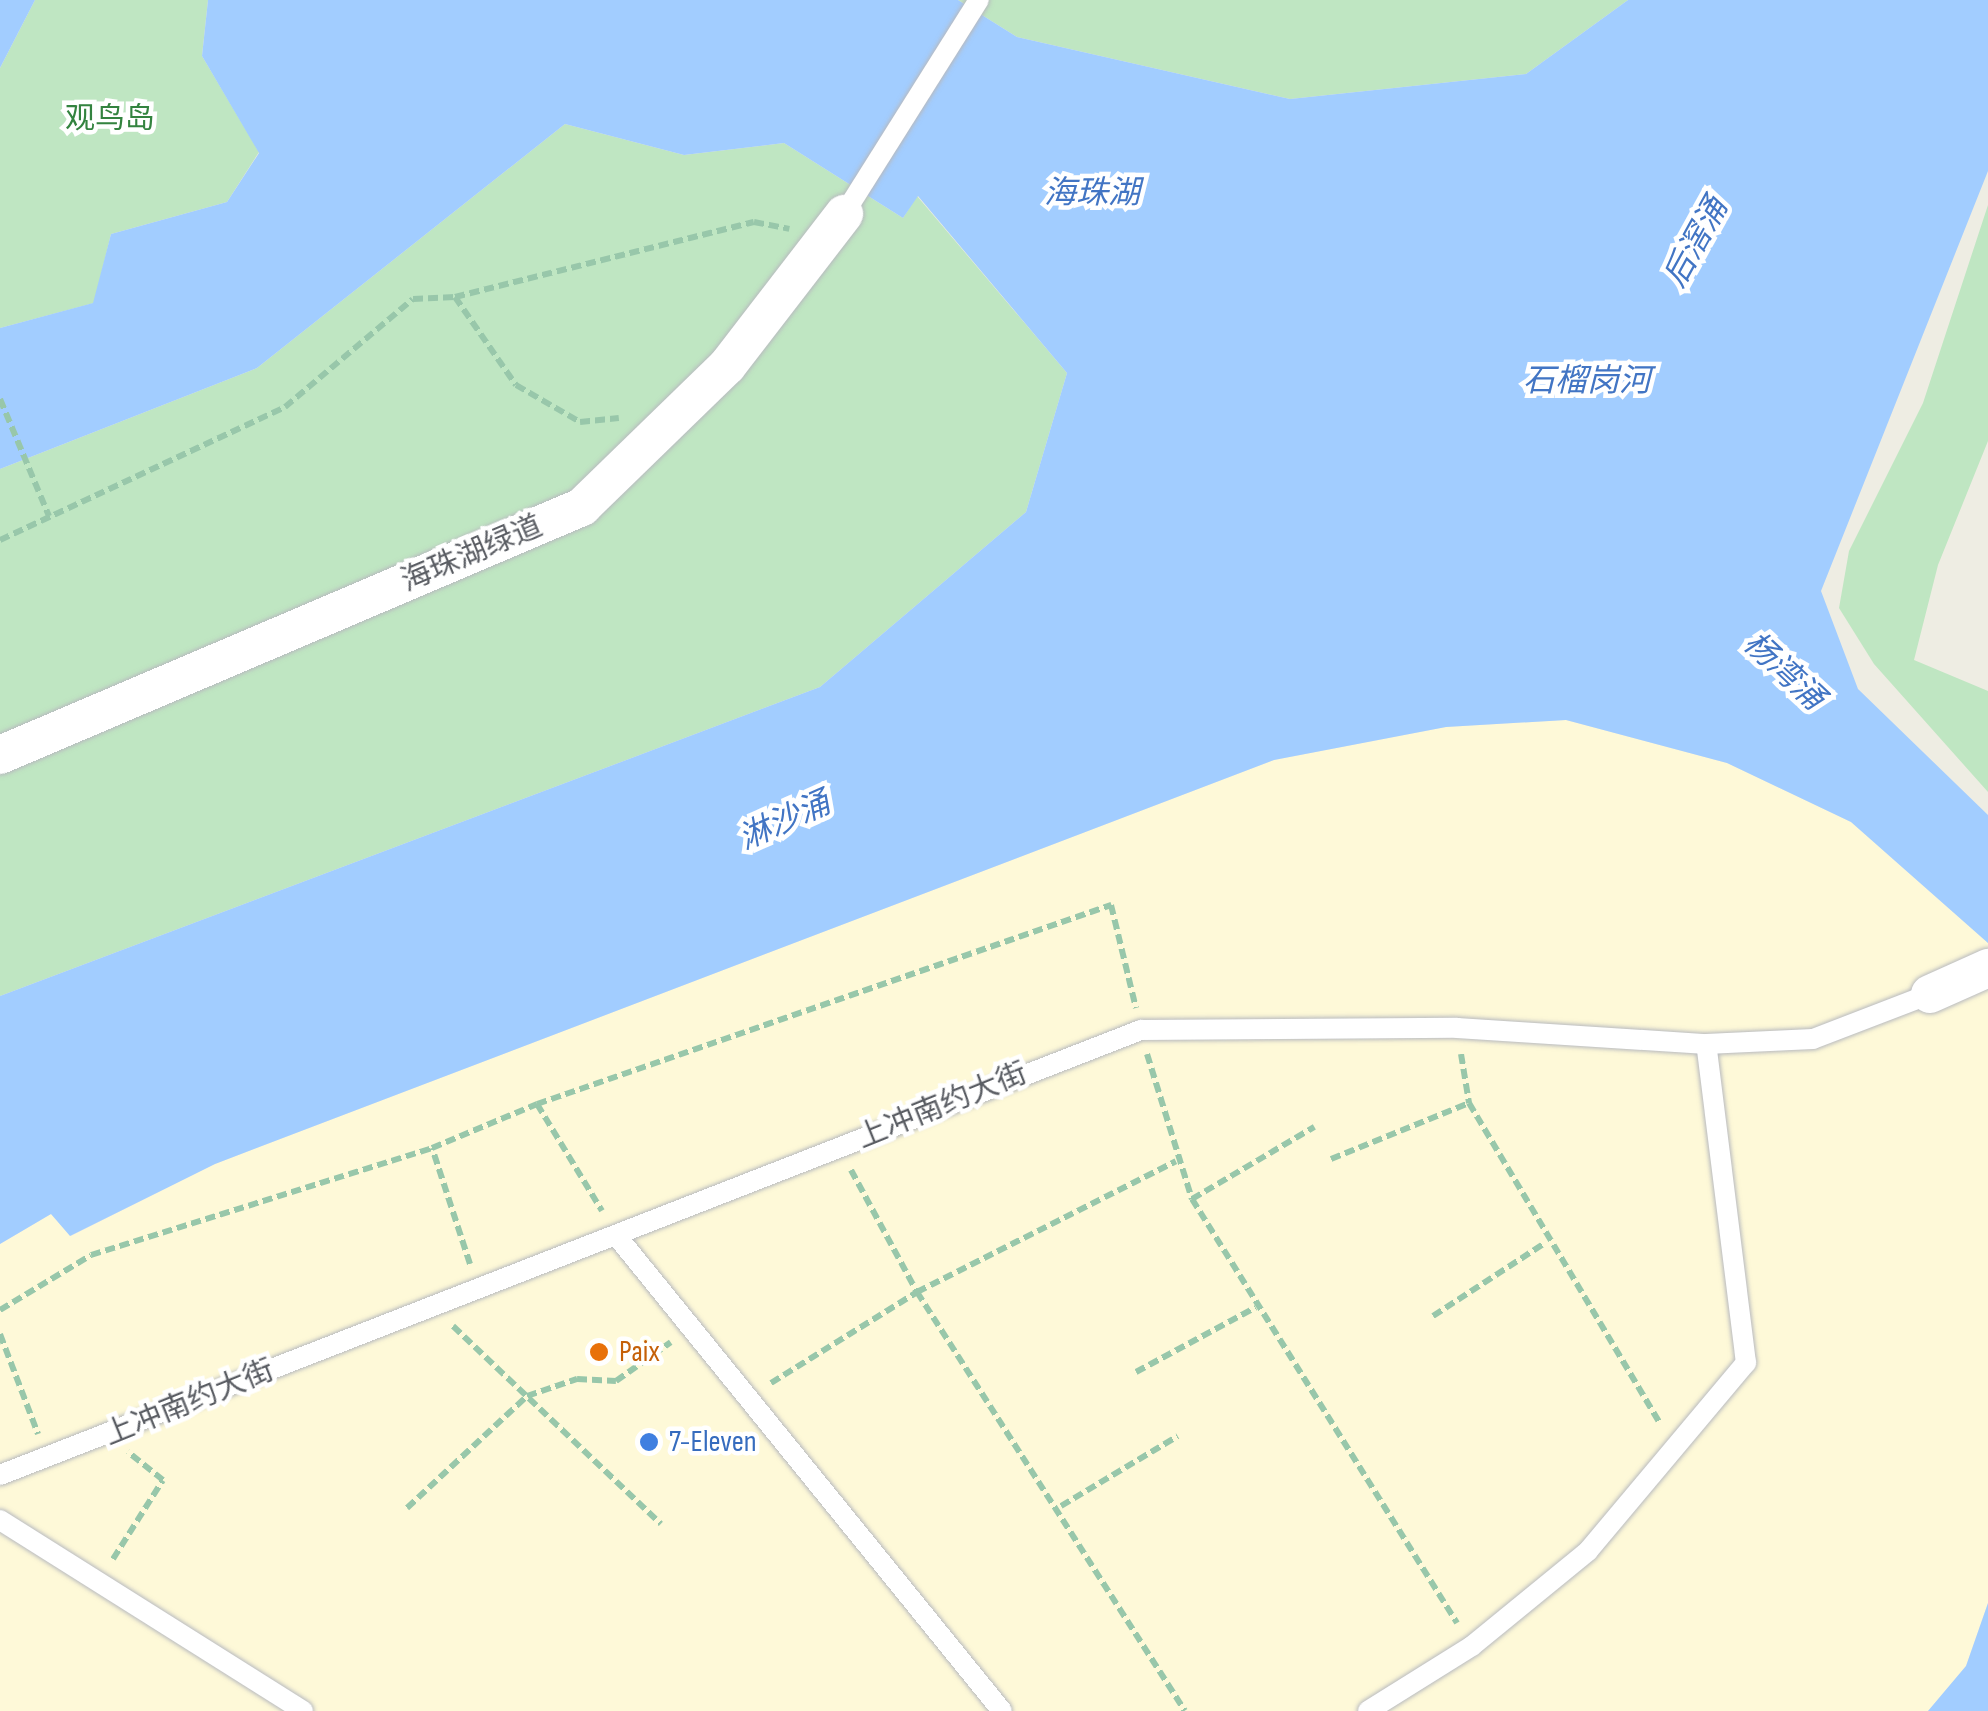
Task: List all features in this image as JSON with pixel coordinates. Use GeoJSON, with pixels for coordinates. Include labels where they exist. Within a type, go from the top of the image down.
{"type":"FeatureCollection","features":[{"type":"Feature","properties":{"kind":"street","name":"海珠湖绿道"},"geometry":{"type":"LineString","coordinates":[[0,755],[582,507],[727,366],[834,225]]}},
{"type":"Feature","properties":{"kind":"street"},"geometry":{"type":"LineString","coordinates":[[1930,994],[1988,968]]}},
{"type":"Feature","properties":{"kind":"lane"},"geometry":{"type":"LineString","coordinates":[[834,225],[979,0]]}},
{"type":"Feature","properties":{"kind":"lane","name":"上冲南约大街"},"geometry":{"type":"LineString","coordinates":[[0,1475],[438,1311],[1141,1030],[1457,1028],[1706,1044],[1813,1039],[1930,994]]}},
{"type":"Feature","properties":{"kind":"lane"},"geometry":{"type":"LineString","coordinates":[[1368,1711],[1472,1646],[1588,1551],[1674,1444],[1746,1363],[1706,1044]]}},
{"type":"Feature","properties":{"kind":"lane"},"geometry":{"type":"LineString","coordinates":[[620,1240],[1002,1711]]}},
{"type":"Feature","properties":{"kind":"lane"},"geometry":{"type":"LineString","coordinates":[[0,1520],[102,1577],[302,1711]]}},
{"type":"Feature","properties":{"kind":"path"},"geometry":{"type":"LineString","coordinates":[[0,540],[284,407],[414,299],[456,297],[754,222],[834,225]]}},
{"type":"Feature","properties":{"kind":"path"},"geometry":{"type":"LineString","coordinates":[[456,297],[516,386],[580,422],[679,413]]}},
{"type":"Feature","properties":{"kind":"path"},"geometry":{"type":"LineString","coordinates":[[0,399],[49,516]]}},
{"type":"Feature","properties":{"kind":"path"},"geometry":{"type":"LineString","coordinates":[[0,424],[9,420]]}},
{"type":"Feature","properties":{"kind":"path"},"geometry":{"type":"LineString","coordinates":[[0,1310],[91,1255],[432,1148],[537,1104],[1111,904],[1176,1161],[1192,1199],[1256,1307],[1472,1646]]}},
{"type":"Feature","properties":{"kind":"path"},"geometry":{"type":"LineString","coordinates":[[1457,1028],[1469,1102],[1545,1242],[1674,1444]]}},
{"type":"Feature","properties":{"kind":"path"},"geometry":{"type":"LineString","coordinates":[[1331,1159],[1469,1102]]}},
{"type":"Feature","properties":{"kind":"path"},"geometry":{"type":"LineString","coordinates":[[537,1104],[620,1240]]}},
{"type":"Feature","properties":{"kind":"path"},"geometry":{"type":"LineString","coordinates":[[1192,1199],[1314,1126]]}},
{"type":"Feature","properties":{"kind":"path"},"geometry":{"type":"LineString","coordinates":[[432,1148],[480,1294]]}},
{"type":"Feature","properties":{"kind":"path"},"geometry":{"type":"LineString","coordinates":[[838,1148],[917,1292],[1060,1506],[1185,1711]]}},
{"type":"Feature","properties":{"kind":"path"},"geometry":{"type":"LineString","coordinates":[[748,1396],[917,1292],[1176,1161]]}},
{"type":"Feature","properties":{"kind":"path"},"geometry":{"type":"LineString","coordinates":[[1433,1316],[1545,1242]]}},
{"type":"Feature","properties":{"kind":"path"},"geometry":{"type":"LineString","coordinates":[[1136,1372],[1256,1307]]}},
{"type":"Feature","properties":{"kind":"path"},"geometry":{"type":"LineString","coordinates":[[438,1311],[661,1524]]}},
{"type":"Feature","properties":{"kind":"path"},"geometry":{"type":"LineString","coordinates":[[407,1508],[527,1396],[578,1379],[616,1381],[691,1327]]}},
{"type":"Feature","properties":{"kind":"path"},"geometry":{"type":"LineString","coordinates":[[0,1334],[48,1458]]}},
{"type":"Feature","properties":{"kind":"path"},"geometry":{"type":"LineString","coordinates":[[102,1577],[163,1480],[108,1436]]}},
{"type":"Feature","properties":{"kind":"path"},"geometry":{"type":"LineString","coordinates":[[1060,1506],[1178,1436]]}},
{"type":"Feature","properties":{"kind":"shaded area"},"geometry":{"type":"Polygon","coordinates":[[[1566,720],[1727,763],[1851,822],[1988,943],[1988,1603],[1966,1666],[1928,1711],[0,1711],[0,1244],[51,1214],[71,1236],[215,1164],[1274,760],[1446,727],[1566,720]]]}},
{"type":"Feature","properties":{"kind":"green space","name":"观鸟岛"},"geometry":{"type":"Polygon","coordinates":[[[35,0],[208,0],[202,56],[259,152],[227,202],[111,234],[94,303],[0,328],[0,68],[35,0]]]}},
{"type":"Feature","properties":{"kind":"green space"},"geometry":{"type":"Polygon","coordinates":[[[958,0],[1628,0],[1526,74],[1290,99],[1017,37],[958,0]]]}},
{"type":"Feature","properties":{"kind":"green space"},"geometry":{"type":"Polygon","coordinates":[[[565,124],[684,155],[784,143],[903,218],[917,196],[1067,373],[1026,512],[820,687],[0,996],[0,469],[257,368],[565,124]]]}},
{"type":"Feature","properties":{"kind":"green space"},"geometry":{"type":"Polygon","coordinates":[[[1988,205],[1988,441],[1938,565],[1914,660],[1988,691],[1988,792],[1874,664],[1839,608],[1849,551],[1923,403],[1988,205]]]}},
{"type":"Feature","properties":{"kind":"water"},"geometry":{"type":"Polygon","coordinates":[[[0,0],[35,0],[0,68],[0,0]]]}},
{"type":"Feature","properties":{"kind":"water","name":"石榴岗河"},"geometry":{"type":"Polygon","coordinates":[[[208,0],[958,0],[1017,37],[1290,99],[1526,74],[1628,0],[1988,0],[1988,171],[1821,591],[1858,689],[1988,815],[1988,943],[1851,822],[1727,763],[1566,720],[1446,727],[1274,760],[215,1164],[70,1236],[51,1214],[0,1244],[0,996],[820,687],[1026,512],[1067,373],[918,196],[903,218],[784,143],[684,155],[565,124],[257,368],[0,469],[0,328],[93,303],[111,234],[227,202],[259,153],[202,56],[208,0]]]}},
{"type":"Feature","properties":{"kind":"water"},"geometry":{"type":"Polygon","coordinates":[[[1988,1603],[1988,1711],[1928,1711],[1966,1666],[1988,1603]]]}},
{"type":"Feature","properties":{"kind":"place","name":"Paix"},"geometry":{"type":"Point","coordinates":[599,1352]}},
{"type":"Feature","properties":{"kind":"place","name":"7-Eleven"},"geometry":{"type":"Point","coordinates":[649,1442]}},
{"type":"Feature","properties":{"kind":"water label","name":"海珠湖"},"geometry":{"type":"Point","coordinates":[1092,194]}},
{"type":"Feature","properties":{"kind":"water label","name":"后滘涌"},"geometry":{"type":"Point","coordinates":[1697,243]}},
{"type":"Feature","properties":{"kind":"water label","name":"杨湾涌"},"geometry":{"type":"Point","coordinates":[1783,672]}},
{"type":"Feature","properties":{"kind":"water label","name":"淋沙涌"},"geometry":{"type":"Point","coordinates":[785,822]}}]}
